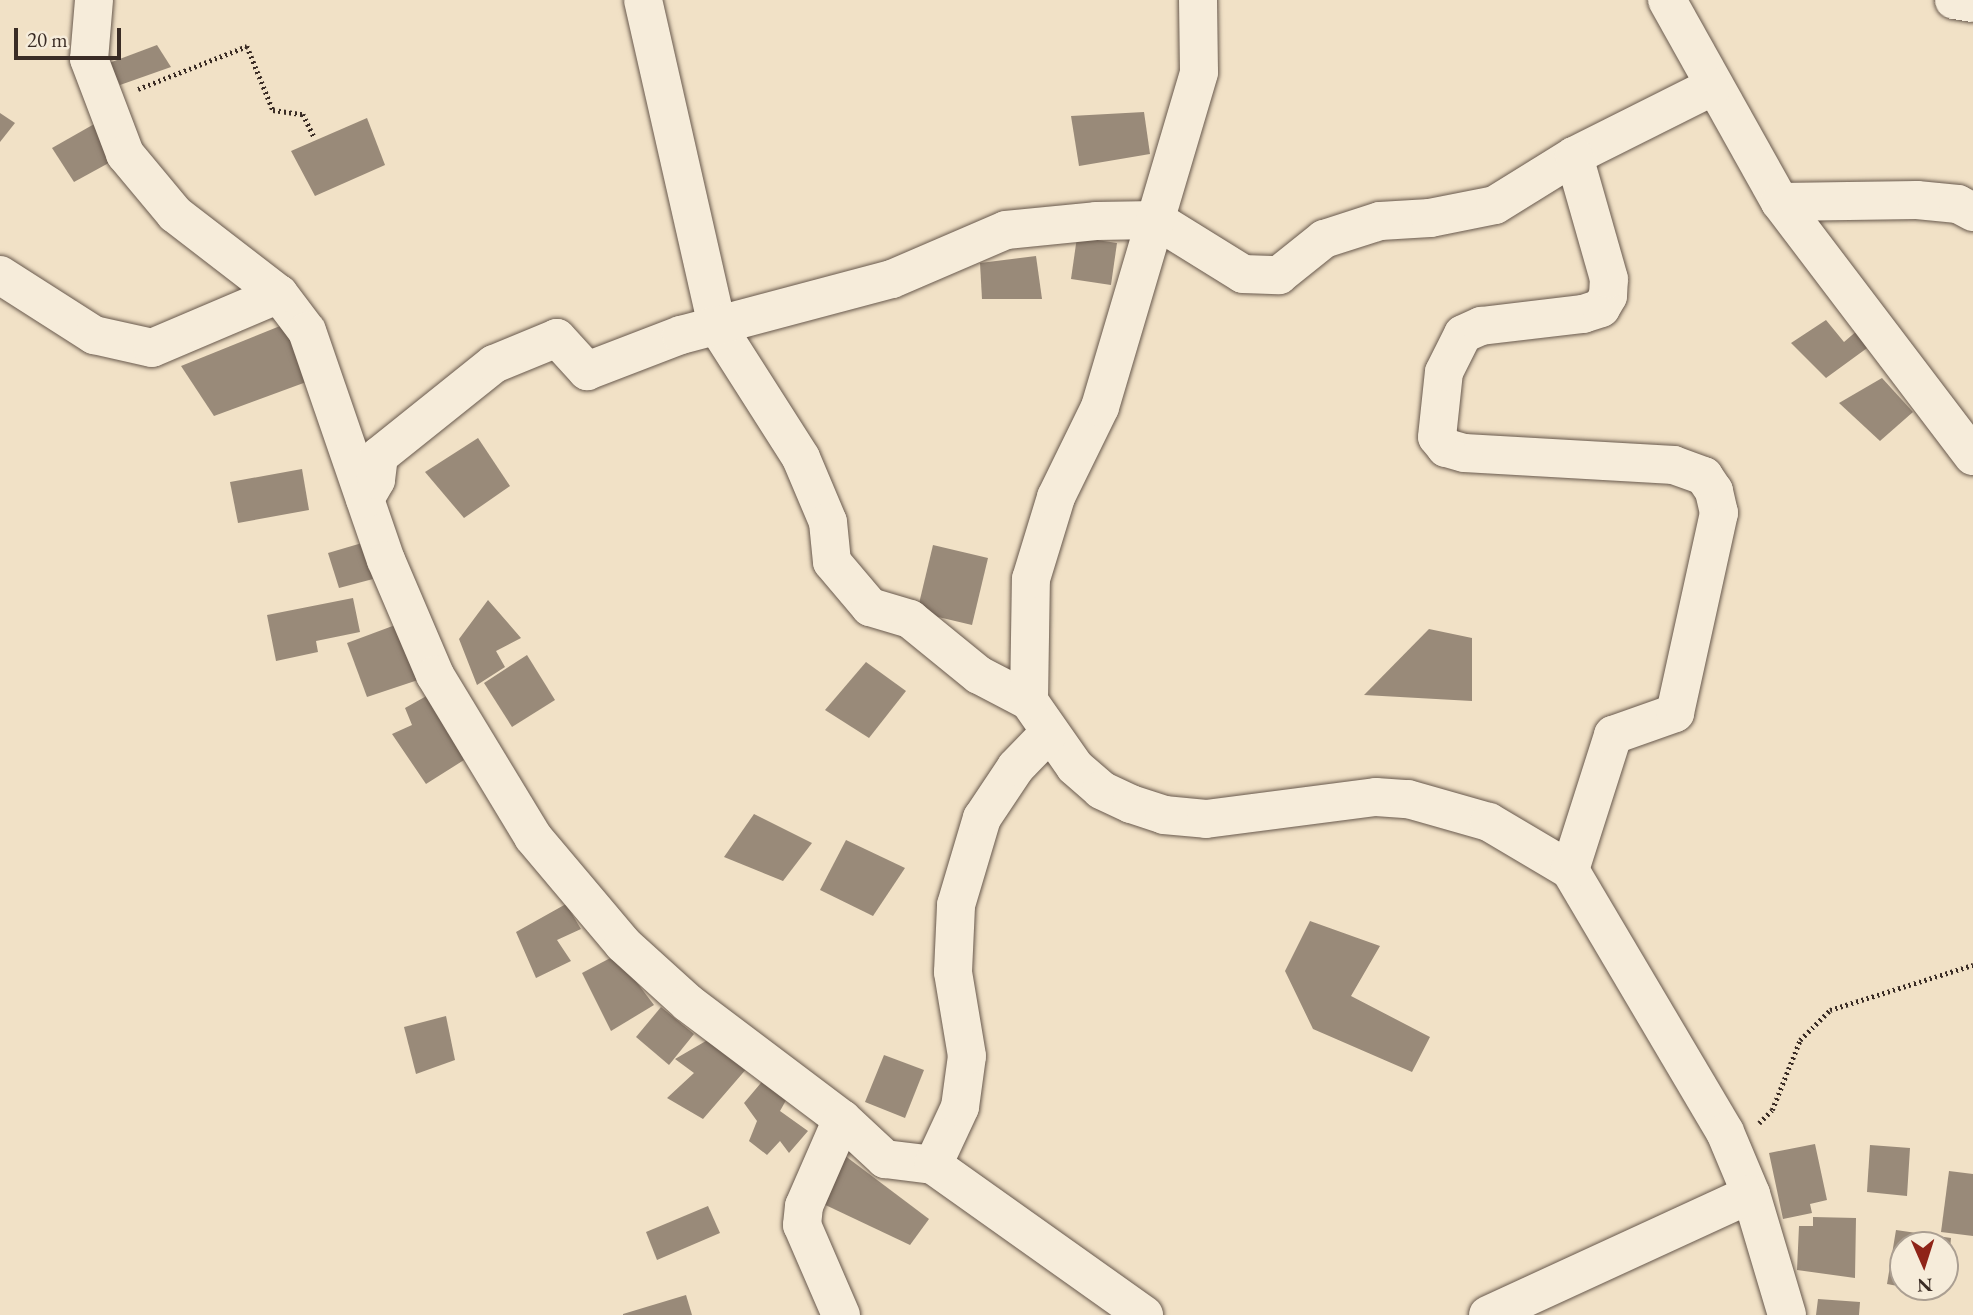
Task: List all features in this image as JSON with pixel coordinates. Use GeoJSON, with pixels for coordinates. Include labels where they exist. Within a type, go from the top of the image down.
{"type":"FeatureCollection","features":[{"type":"Feature","properties":{"kind":"street"},"geometry":{"type":"LineString","coordinates":[[94,0],[89,59],[125,154],[175,214],[279,294],[307,331],[365,499],[435,675],[533,837],[632,953],[688,1003],[842,1119],[885,1159],[933,1164],[1144,1315]]}},
{"type":"Feature","properties":{"kind":"street"},"geometry":{"type":"LineString","coordinates":[[643,0],[717,326],[801,458],[828,522],[832,562],[870,607],[910,619],[979,676],[1029,701],[1049,733],[1101,790],[1164,815],[1206,820],[1376,797],[1408,799],[1489,822],[1570,870],[1725,1132],[1751,1194],[1787,1315]]}},
{"type":"Feature","properties":{"kind":"street"},"geometry":{"type":"LineString","coordinates":[[1029,701],[1031,579],[1056,497],[1100,407],[1199,72],[1198,0]]}},
{"type":"Feature","properties":{"kind":"street"},"geometry":{"type":"LineString","coordinates":[[1667,0],[1712,88],[1780,202],[1973,456]]}},
{"type":"Feature","properties":{"kind":"street"},"geometry":{"type":"LineString","coordinates":[[1954,0],[1973,3]]}},
{"type":"Feature","properties":{"kind":"street"},"geometry":{"type":"LineString","coordinates":[[365,499],[376,480],[379,456],[454,393],[514,354],[556,338],[587,371],[717,326],[892,279],[1006,230],[1156,220],[1243,274],[1279,275],[1324,239],[1380,221],[1430,218],[1495,205],[1574,156],[1712,88]]}},
{"type":"Feature","properties":{"kind":"street"},"geometry":{"type":"LineString","coordinates":[[1570,870],[1613,734],[1675,713],[1719,513],[1714,491],[1704,476],[1674,465],[1464,453],[1446,448],[1437,437],[1444,372],[1463,334],[1481,326],[1583,314],[1601,308],[1608,296],[1609,279],[1574,156]]}},
{"type":"Feature","properties":{"kind":"street"},"geometry":{"type":"LineString","coordinates":[[1780,202],[1917,201],[1958,204],[1973,212]]}},
{"type":"Feature","properties":{"kind":"street"},"geometry":{"type":"LineString","coordinates":[[0,275],[93,335],[152,348],[279,294]]}},
{"type":"Feature","properties":{"kind":"street"},"geometry":{"type":"LineString","coordinates":[[933,1164],[960,1107],[967,1056],[953,972],[956,905],[982,818],[1016,767],[1049,733]]}},
{"type":"Feature","properties":{"kind":"street"},"geometry":{"type":"LineString","coordinates":[[841,1315],[802,1225],[804,1206],[842,1119]]}},
{"type":"Feature","properties":{"kind":"street"},"geometry":{"type":"LineString","coordinates":[[1488,1315],[1751,1194]]}},
{"type":"Feature","properties":{"kind":"path"},"geometry":{"type":"LineString","coordinates":[[106,104],[247,46],[274,110],[303,114],[314,137]]}},
{"type":"Feature","properties":{"kind":"path"},"geometry":{"type":"LineString","coordinates":[[1725,1132],[1760,1123],[1772,1110],[1800,1040],[1830,1010],[1973,965]]}},
{"type":"Feature","properties":{"kind":"building"},"geometry":{"type":"Polygon","coordinates":[[[157,45],[171,67],[120,85],[109,63],[157,45]]]}},
{"type":"Feature","properties":{"kind":"building"},"geometry":{"type":"Polygon","coordinates":[[[1144,112],[1150,154],[1079,166],[1071,116],[1144,112]]]}},
{"type":"Feature","properties":{"kind":"building"},"geometry":{"type":"Polygon","coordinates":[[[0,113],[15,123],[0,142],[0,113]]]}},
{"type":"Feature","properties":{"kind":"building"},"geometry":{"type":"Polygon","coordinates":[[[367,118],[385,165],[315,196],[291,151],[367,118]]]}},
{"type":"Feature","properties":{"kind":"building"},"geometry":{"type":"Polygon","coordinates":[[[96,123],[116,159],[74,182],[52,148],[96,123]]]}},
{"type":"Feature","properties":{"kind":"building"},"geometry":{"type":"Polygon","coordinates":[[[1077,237],[1117,243],[1111,285],[1071,279],[1077,237]]]}},
{"type":"Feature","properties":{"kind":"building"},"geometry":{"type":"Polygon","coordinates":[[[1036,256],[1042,299],[982,299],[980,263],[1036,256]]]}},
{"type":"Feature","properties":{"kind":"building"},"geometry":{"type":"Polygon","coordinates":[[[1826,320],[1844,342],[1866,323],[1874,343],[1826,378],[1791,343],[1826,320]]]}},
{"type":"Feature","properties":{"kind":"building"},"geometry":{"type":"Polygon","coordinates":[[[285,324],[309,381],[214,416],[181,366],[285,324]]]}},
{"type":"Feature","properties":{"kind":"building"},"geometry":{"type":"Polygon","coordinates":[[[1882,378],[1913,412],[1880,441],[1839,403],[1882,378]]]}},
{"type":"Feature","properties":{"kind":"building"},"geometry":{"type":"Polygon","coordinates":[[[478,438],[510,486],[464,518],[425,472],[478,438]]]}},
{"type":"Feature","properties":{"kind":"building"},"geometry":{"type":"Polygon","coordinates":[[[302,469],[309,510],[238,523],[230,482],[302,469]]]}},
{"type":"Feature","properties":{"kind":"building"},"geometry":{"type":"Polygon","coordinates":[[[362,543],[373,579],[339,588],[328,553],[362,543]]]}},
{"type":"Feature","properties":{"kind":"building"},"geometry":{"type":"Polygon","coordinates":[[[933,545],[988,558],[972,625],[917,612],[933,545]]]}},
{"type":"Feature","properties":{"kind":"building"},"geometry":{"type":"Polygon","coordinates":[[[353,598],[360,632],[316,641],[318,652],[276,661],[267,615],[353,598]]]}},
{"type":"Feature","properties":{"kind":"building"},"geometry":{"type":"Polygon","coordinates":[[[488,600],[521,638],[496,651],[505,667],[477,685],[459,639],[488,600]]]}},
{"type":"Feature","properties":{"kind":"building"},"geometry":{"type":"Polygon","coordinates":[[[398,624],[418,680],[367,697],[347,643],[398,624]]]}},
{"type":"Feature","properties":{"kind":"building"},"geometry":{"type":"Polygon","coordinates":[[[1429,629],[1472,638],[1472,701],[1364,695],[1429,629]]]}},
{"type":"Feature","properties":{"kind":"building"},"geometry":{"type":"Polygon","coordinates":[[[527,655],[555,700],[512,727],[484,683],[527,655]]]}},
{"type":"Feature","properties":{"kind":"building"},"geometry":{"type":"Polygon","coordinates":[[[866,662],[906,691],[869,738],[825,710],[866,662]]]}},
{"type":"Feature","properties":{"kind":"building"},"geometry":{"type":"Polygon","coordinates":[[[430,694],[464,760],[426,784],[392,734],[412,725],[405,708],[430,694]]]}},
{"type":"Feature","properties":{"kind":"building"},"geometry":{"type":"Polygon","coordinates":[[[754,814],[812,843],[783,881],[724,857],[754,814]]]}},
{"type":"Feature","properties":{"kind":"building"},"geometry":{"type":"Polygon","coordinates":[[[846,840],[905,868],[873,916],[820,890],[846,840]]]}},
{"type":"Feature","properties":{"kind":"building"},"geometry":{"type":"Polygon","coordinates":[[[566,904],[581,929],[557,940],[571,961],[536,978],[516,932],[566,904]]]}},
{"type":"Feature","properties":{"kind":"building"},"geometry":{"type":"Polygon","coordinates":[[[1310,921],[1380,946],[1351,996],[1430,1037],[1412,1072],[1313,1029],[1285,971],[1310,921]]]}},
{"type":"Feature","properties":{"kind":"building"},"geometry":{"type":"Polygon","coordinates":[[[616,955],[654,1005],[611,1031],[582,973],[616,955]]]}},
{"type":"Feature","properties":{"kind":"building"},"geometry":{"type":"Polygon","coordinates":[[[661,1007],[694,1034],[669,1065],[636,1037],[661,1007]]]}},
{"type":"Feature","properties":{"kind":"building"},"geometry":{"type":"Polygon","coordinates":[[[446,1016],[455,1060],[416,1074],[404,1027],[446,1016]]]}},
{"type":"Feature","properties":{"kind":"building"},"geometry":{"type":"Polygon","coordinates":[[[711,1038],[748,1067],[703,1119],[667,1098],[694,1073],[675,1059],[711,1038]]]}},
{"type":"Feature","properties":{"kind":"building"},"geometry":{"type":"Polygon","coordinates":[[[884,1055],[924,1070],[905,1118],[865,1102],[884,1055]]]}},
{"type":"Feature","properties":{"kind":"building"},"geometry":{"type":"Polygon","coordinates":[[[765,1078],[789,1095],[780,1111],[808,1131],[789,1153],[780,1141],[767,1155],[749,1141],[757,1121],[744,1103],[765,1078]]]}},
{"type":"Feature","properties":{"kind":"building"},"geometry":{"type":"Polygon","coordinates":[[[1815,1144],[1827,1200],[1810,1204],[1812,1213],[1783,1219],[1769,1153],[1815,1144]]]}},
{"type":"Feature","properties":{"kind":"building"},"geometry":{"type":"Polygon","coordinates":[[[1870,1145],[1910,1148],[1907,1196],[1867,1192],[1870,1145]]]}},
{"type":"Feature","properties":{"kind":"building"},"geometry":{"type":"Polygon","coordinates":[[[840,1152],[929,1219],[910,1245],[817,1201],[840,1152]]]}},
{"type":"Feature","properties":{"kind":"building"},"geometry":{"type":"Polygon","coordinates":[[[1949,1171],[1973,1174],[1973,1236],[1959,1234],[1959,1231],[1941,1231],[1949,1171]]]}},
{"type":"Feature","properties":{"kind":"building"},"geometry":{"type":"Polygon","coordinates":[[[708,1206],[720,1233],[657,1260],[646,1232],[708,1206]]]}},
{"type":"Feature","properties":{"kind":"building"},"geometry":{"type":"Polygon","coordinates":[[[1813,1217],[1856,1218],[1855,1278],[1797,1270],[1799,1226],[1813,1226],[1813,1217]]]}},
{"type":"Feature","properties":{"kind":"building"},"geometry":{"type":"Polygon","coordinates":[[[686,1295],[692,1315],[623,1315],[623,1314],[686,1295]]]}},
{"type":"Feature","properties":{"kind":"building"},"geometry":{"type":"Polygon","coordinates":[[[1818,1299],[1860,1302],[1859,1315],[1816,1315],[1818,1299]]]}}]}
